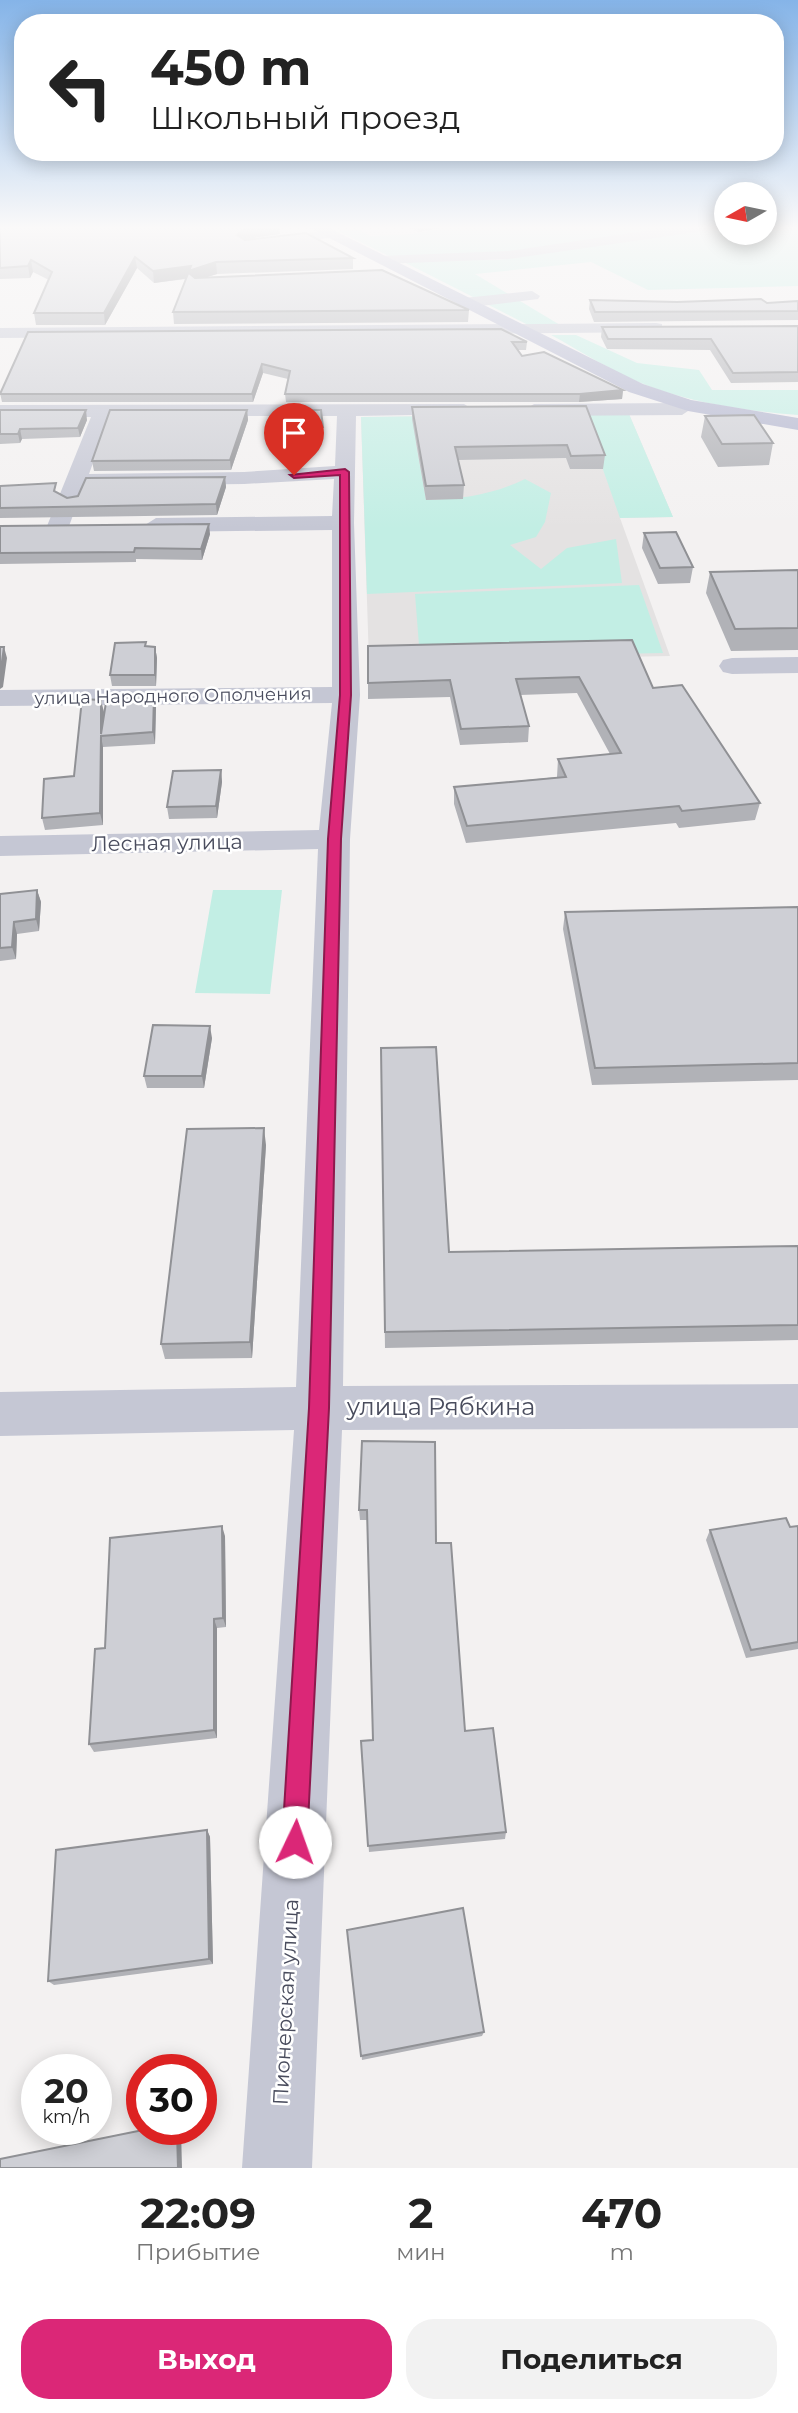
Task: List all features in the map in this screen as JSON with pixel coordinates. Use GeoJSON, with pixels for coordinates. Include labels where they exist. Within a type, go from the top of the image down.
{"type":"FeatureCollection","features":[{"type":"Feature","properties":{"kind":"main road"},"geometry":{"type":"LineString","coordinates":[[509,326],[636,388],[688,405],[798,424]]}},
{"type":"Feature","properties":{"kind":"street"},"geometry":{"type":"LineString","coordinates":[[0,333],[676,328]]}},
{"type":"Feature","properties":{"kind":"street"},"geometry":{"type":"LineString","coordinates":[[514,410],[682,409],[688,405]]}},
{"type":"Feature","properties":{"kind":"street","name":"Пионерская улица"},"geometry":{"type":"LineString","coordinates":[[277,2168],[319,1408],[334,839],[346,695],[343,523],[347,410]]}},
{"type":"Feature","properties":{"kind":"street"},"geometry":{"type":"LineString","coordinates":[[0,411],[486,410]]}},
{"type":"Feature","properties":{"kind":"street"},"geometry":{"type":"LineString","coordinates":[[58,526],[103,411]]}},
{"type":"Feature","properties":{"kind":"street"},"geometry":{"type":"LineString","coordinates":[[78,480],[244,478],[345,472]]}},
{"type":"Feature","properties":{"kind":"street"},"geometry":{"type":"LineString","coordinates":[[140,525],[343,523]]}},
{"type":"Feature","properties":{"kind":"street"},"geometry":{"type":"LineString","coordinates":[[35,526],[85,526]]}},
{"type":"Feature","properties":{"kind":"street"},"geometry":{"type":"LineString","coordinates":[[732,666],[798,666]]}},
{"type":"Feature","properties":{"kind":"street","name":"улица Народного Ополчения"},"geometry":{"type":"LineString","coordinates":[[0,698],[346,695]]}},
{"type":"Feature","properties":{"kind":"street","name":"Лесная улица"},"geometry":{"type":"LineString","coordinates":[[0,846],[334,839]]}},
{"type":"Feature","properties":{"kind":"street","name":"улица Рябкина"},"geometry":{"type":"LineString","coordinates":[[0,1414],[319,1408],[798,1406]]}},
{"type":"Feature","properties":{"kind":"shaded area"},"geometry":{"type":"Polygon","coordinates":[[[629,414],[673,517],[620,518],[670,656],[369,662],[361,417],[629,414]]]}},
{"type":"Feature","properties":{"kind":"green space"},"geometry":{"type":"Polygon","coordinates":[[[551,335],[576,335],[637,363],[699,370],[712,390],[798,390],[798,415],[723,406],[669,393],[625,376],[551,335]]]}},
{"type":"Feature","properties":{"kind":"green space"},"geometry":{"type":"Polygon","coordinates":[[[629,414],[673,517],[620,518],[593,441],[416,443],[426,500],[477,495],[525,479],[551,493],[545,522],[536,537],[510,545],[541,569],[567,548],[616,539],[622,583],[367,594],[361,417],[629,414]]]}},
{"type":"Feature","properties":{"kind":"green space"},"geometry":{"type":"Polygon","coordinates":[[[639,585],[663,653],[420,658],[415,594],[639,585]]]}},
{"type":"Feature","properties":{"kind":"green space"},"geometry":{"type":"Polygon","coordinates":[[[213,890],[282,890],[270,994],[195,993],[213,890]]]}},
{"type":"Feature","properties":{"kind":"building"},"geometry":{"type":"Polygon","coordinates":[[[798,326],[798,372],[733,373],[711,339],[608,339],[602,327],[798,326]]]}},
{"type":"Feature","properties":{"kind":"building"},"geometry":{"type":"Polygon","coordinates":[[[501,329],[527,342],[512,342],[522,356],[544,352],[623,390],[580,394],[285,394],[290,371],[262,364],[252,394],[0,394],[28,332],[501,329]]]}},
{"type":"Feature","properties":{"kind":"building"},"geometry":{"type":"Polygon","coordinates":[[[586,406],[605,455],[571,456],[567,445],[455,447],[464,485],[426,486],[412,407],[586,406]]]}},
{"type":"Feature","properties":{"kind":"building"},"geometry":{"type":"Polygon","coordinates":[[[0,410],[86,410],[78,428],[20,429],[18,434],[0,434],[0,410]]]}},
{"type":"Feature","properties":{"kind":"building"},"geometry":{"type":"Polygon","coordinates":[[[110,410],[247,410],[230,460],[92,461],[110,410]]]}},
{"type":"Feature","properties":{"kind":"building"},"geometry":{"type":"Polygon","coordinates":[[[282,410],[321,410],[323,427],[278,429],[282,410]]]}},
{"type":"Feature","properties":{"kind":"building"},"geometry":{"type":"Polygon","coordinates":[[[754,415],[773,443],[722,444],[705,416],[754,415]]]}},
{"type":"Feature","properties":{"kind":"building"},"geometry":{"type":"Polygon","coordinates":[[[225,477],[216,504],[0,508],[0,486],[56,483],[54,491],[67,498],[78,496],[86,478],[225,477]]]}},
{"type":"Feature","properties":{"kind":"building"},"geometry":{"type":"Polygon","coordinates":[[[209,524],[201,549],[135,548],[134,552],[0,553],[0,526],[209,524]]]}},
{"type":"Feature","properties":{"kind":"building"},"geometry":{"type":"Polygon","coordinates":[[[676,532],[693,567],[660,568],[644,533],[676,532]]]}},
{"type":"Feature","properties":{"kind":"building"},"geometry":{"type":"Polygon","coordinates":[[[798,570],[798,628],[735,629],[710,572],[798,570]]]}},
{"type":"Feature","properties":{"kind":"building"},"geometry":{"type":"Polygon","coordinates":[[[632,640],[653,688],[682,685],[760,803],[682,811],[679,806],[467,826],[454,787],[566,777],[558,759],[621,753],[579,677],[516,679],[529,726],[461,729],[450,680],[368,683],[368,646],[632,640]]]}},
{"type":"Feature","properties":{"kind":"building"},"geometry":{"type":"Polygon","coordinates":[[[146,642],[145,646],[155,647],[155,675],[110,675],[115,643],[146,642]]]}},
{"type":"Feature","properties":{"kind":"building"},"geometry":{"type":"Polygon","coordinates":[[[0,647],[4,647],[0,676],[0,647]]]}},
{"type":"Feature","properties":{"kind":"building"},"geometry":{"type":"Polygon","coordinates":[[[107,696],[154,696],[153,732],[101,736],[100,813],[42,818],[44,779],[74,776],[82,699],[101,700],[101,734],[107,696]]]}},
{"type":"Feature","properties":{"kind":"building"},"geometry":{"type":"Polygon","coordinates":[[[221,770],[216,806],[167,807],[173,771],[221,770]]]}},
{"type":"Feature","properties":{"kind":"building"},"geometry":{"type":"Polygon","coordinates":[[[37,890],[36,919],[14,922],[12,947],[0,948],[0,894],[37,890]]]}},
{"type":"Feature","properties":{"kind":"building"},"geometry":{"type":"Polygon","coordinates":[[[798,907],[798,1063],[595,1068],[565,912],[798,907]]]}},
{"type":"Feature","properties":{"kind":"building"},"geometry":{"type":"Polygon","coordinates":[[[153,1025],[210,1026],[202,1076],[144,1076],[153,1025]]]}},
{"type":"Feature","properties":{"kind":"building"},"geometry":{"type":"Polygon","coordinates":[[[436,1047],[449,1252],[798,1246],[798,1325],[385,1332],[381,1048],[436,1047]]]}},
{"type":"Feature","properties":{"kind":"building"},"geometry":{"type":"Polygon","coordinates":[[[264,1128],[250,1342],[161,1344],[187,1129],[264,1128]]]}},
{"type":"Feature","properties":{"kind":"building"},"geometry":{"type":"Polygon","coordinates":[[[362,1441],[435,1442],[436,1543],[451,1543],[465,1731],[493,1728],[506,1832],[368,1846],[361,1741],[373,1740],[367,1510],[359,1510],[362,1441]]]}},
{"type":"Feature","properties":{"kind":"building"},"geometry":{"type":"Polygon","coordinates":[[[786,1518],[790,1527],[798,1526],[798,1642],[751,1650],[710,1530],[786,1518]]]}},
{"type":"Feature","properties":{"kind":"building"},"geometry":{"type":"Polygon","coordinates":[[[222,1526],[223,1618],[214,1619],[214,1730],[89,1744],[95,1649],[105,1648],[110,1538],[222,1526]]]}},
{"type":"Feature","properties":{"kind":"building"},"geometry":{"type":"Polygon","coordinates":[[[207,1830],[209,1959],[48,1981],[56,1850],[207,1830]]]}},
{"type":"Feature","properties":{"kind":"building"},"geometry":{"type":"Polygon","coordinates":[[[463,1908],[484,2032],[361,2056],[347,1930],[463,1908]]]}},
{"type":"Feature","properties":{"kind":"building"},"geometry":{"type":"Polygon","coordinates":[[[126,2133],[126,2145],[177,2145],[178,2168],[0,2168],[0,2159],[69,2145],[112,2145],[112,2136],[126,2133]]]}},
{"type":"Feature","properties":{"kind":"route"},"geometry":{"type":"LineString","coordinates":[[294,475],[345,472],[343,523],[346,695],[334,839],[319,1408],[295,1842]]}}]}
